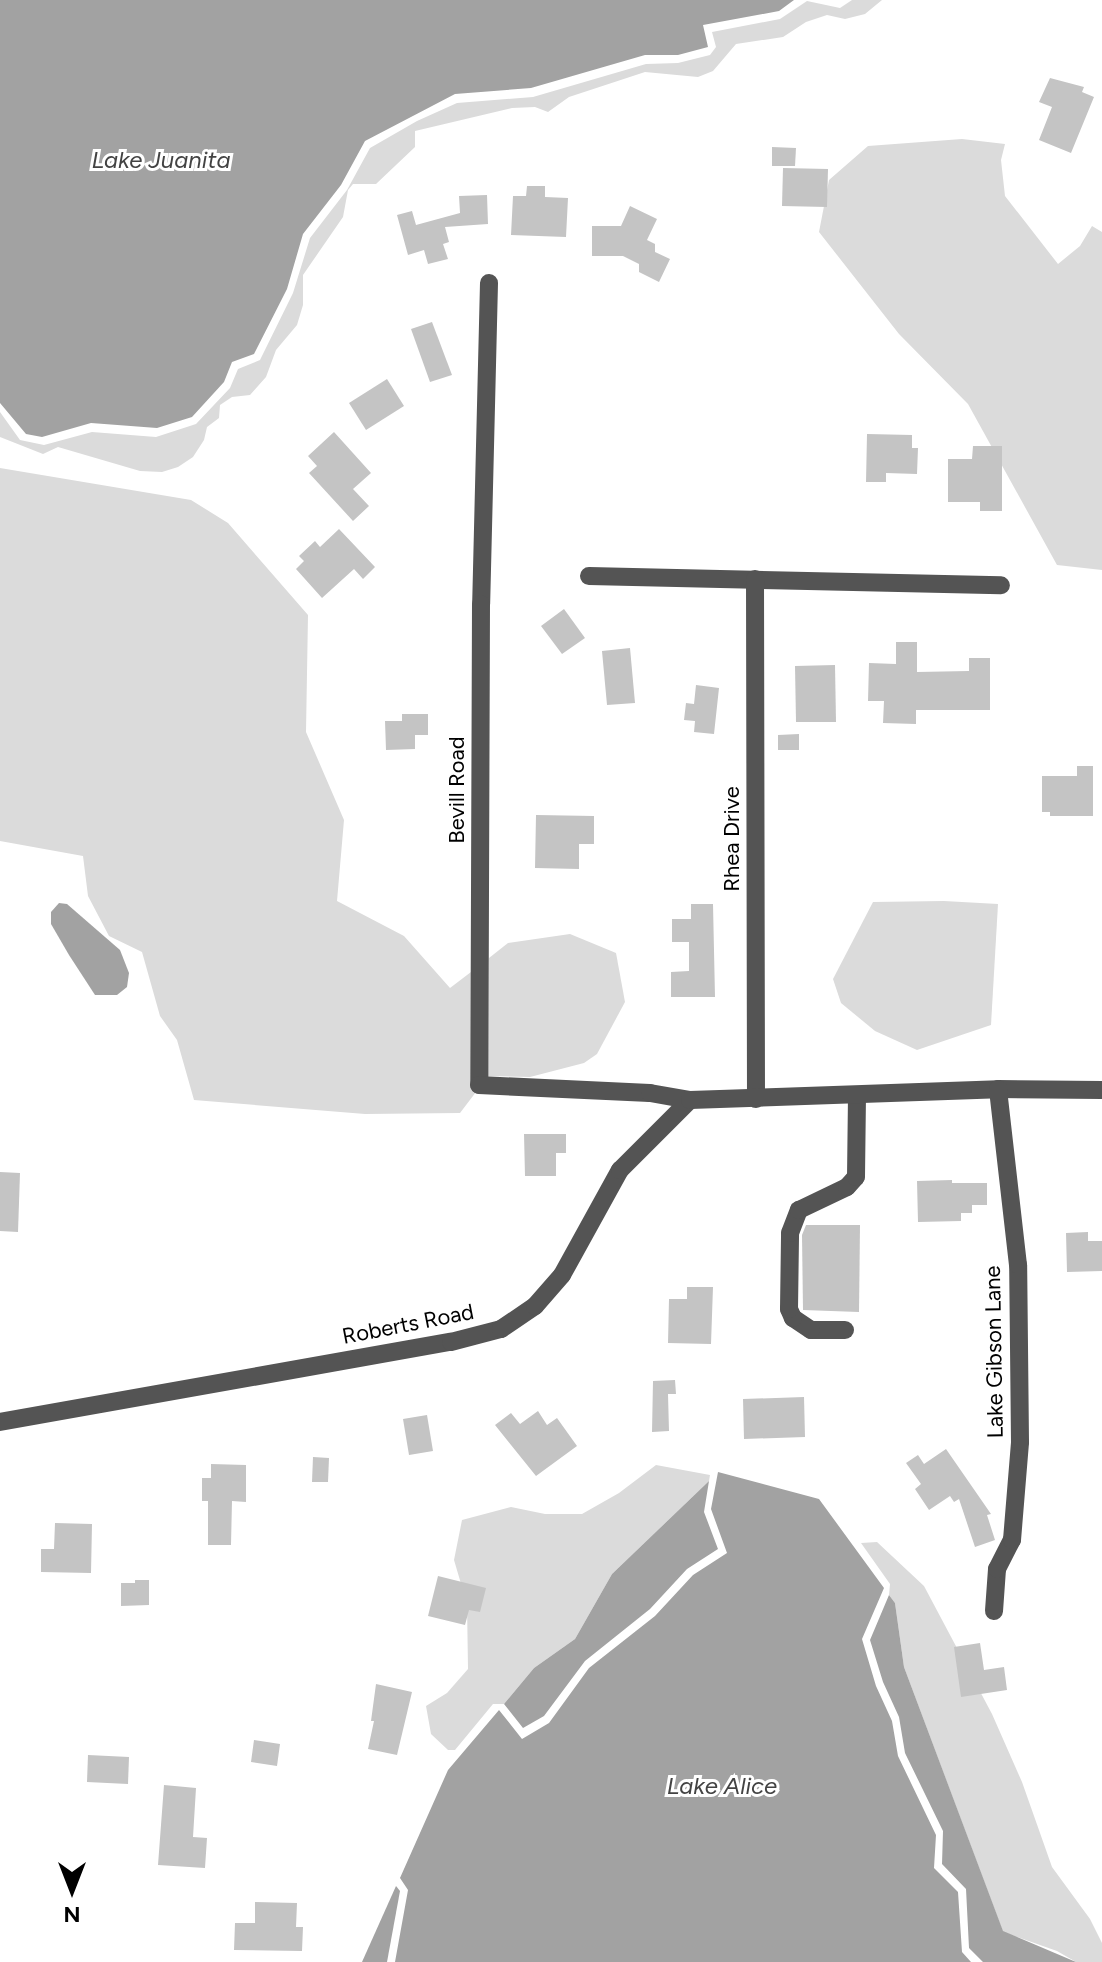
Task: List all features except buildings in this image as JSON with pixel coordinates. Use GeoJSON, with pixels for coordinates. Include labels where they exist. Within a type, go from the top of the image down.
{"type":"FeatureCollection","features":[{"type":"Feature","properties":{"kind":"street","name":"Bevill Road"},"geometry":{"type":"LineString","coordinates":[[489,283],[481,604],[479,1085],[650,1093],[690,1100]]}},
{"type":"Feature","properties":{"kind":"street"},"geometry":{"type":"LineString","coordinates":[[589,576],[1001,585]]}},
{"type":"Feature","properties":{"kind":"street","name":"Rhea Drive"},"geometry":{"type":"LineString","coordinates":[[755,579],[756,1099]]}},
{"type":"Feature","properties":{"kind":"street"},"geometry":{"type":"LineString","coordinates":[[690,1100],[998,1089],[1102,1090]]}},
{"type":"Feature","properties":{"kind":"street","name":"Lake Gibson Lane"},"geometry":{"type":"LineString","coordinates":[[994,1611],[997,1569],[1012,1540],[1020,1442],[1018,1265],[998,1089]]}},
{"type":"Feature","properties":{"kind":"street"},"geometry":{"type":"LineString","coordinates":[[845,1330],[811,1330],[793,1318],[789,1309],[790,1233],[799,1210],[838,1193],[856,1177],[857,1095]]}},
{"type":"Feature","properties":{"kind":"street","name":"Roberts Road"},"geometry":{"type":"LineString","coordinates":[[0,1422],[451,1342],[501,1329],[535,1306],[562,1275],[620,1170],[690,1100]]}},
{"type":"Feature","properties":{"kind":"shaded area"},"geometry":{"type":"Polygon","coordinates":[[[852,0],[882,0],[865,14],[845,19],[827,15],[806,22],[783,37],[736,44],[713,71],[698,77],[645,72],[569,97],[548,112],[535,107],[512,108],[415,131],[415,147],[376,184],[353,184],[348,190],[343,217],[303,275],[303,305],[297,325],[276,350],[266,377],[250,395],[232,397],[220,405],[219,418],[207,427],[204,440],[193,457],[178,467],[162,472],[140,471],[58,447],[43,454],[0,437],[0,412],[20,440],[44,445],[92,432],[156,437],[196,424],[230,388],[238,369],[260,360],[293,293],[310,238],[347,190],[370,148],[417,121],[457,103],[533,97],[646,64],[678,63],[710,55],[716,47],[712,32],[780,19],[807,1],[840,8],[852,0]]]}},
{"type":"Feature","properties":{"kind":"shaded area"},"geometry":{"type":"Polygon","coordinates":[[[962,139],[1005,144],[1001,160],[1005,196],[1058,264],[1080,246],[1092,226],[1102,232],[1102,570],[1057,565],[968,404],[899,334],[819,232],[829,180],[868,146],[962,139]]]}},
{"type":"Feature","properties":{"kind":"shaded area"},"geometry":{"type":"Polygon","coordinates":[[[0,468],[191,500],[228,523],[308,615],[306,732],[344,820],[337,901],[404,936],[450,988],[471,972],[476,1092],[460,1113],[365,1114],[194,1100],[177,1040],[160,1016],[142,952],[109,936],[88,896],[83,856],[0,841],[0,468]]]}},
{"type":"Feature","properties":{"kind":"shaded area"},"geometry":{"type":"Polygon","coordinates":[[[873,902],[998,904],[991,1025],[917,1050],[875,1031],[841,1003],[833,979],[873,902]]]}},
{"type":"Feature","properties":{"kind":"shaded area"},"geometry":{"type":"Polygon","coordinates":[[[570,934],[616,953],[625,1002],[597,1054],[584,1063],[530,1077],[488,1076],[489,958],[508,943],[570,934]]]}},
{"type":"Feature","properties":{"kind":"shaded area"},"geometry":{"type":"Polygon","coordinates":[[[656,1465],[710,1475],[709,1481],[612,1574],[575,1639],[534,1668],[504,1704],[493,1704],[455,1750],[448,1750],[431,1734],[426,1706],[447,1693],[468,1669],[467,1604],[454,1560],[462,1520],[511,1507],[545,1514],[582,1514],[619,1493],[656,1465]]]}},
{"type":"Feature","properties":{"kind":"shaded area"},"geometry":{"type":"Polygon","coordinates":[[[877,1542],[924,1586],[992,1714],[1022,1782],[1052,1867],[1090,1919],[1102,1943],[1102,1962],[1076,1962],[1057,1951],[1003,1932],[904,1667],[895,1603],[889,1595],[890,1584],[861,1543],[877,1542]]]}},
{"type":"Feature","properties":{"kind":"water","name":"Lake Juanita"},"geometry":{"type":"Polygon","coordinates":[[[0,0],[794,0],[779,11],[703,25],[708,47],[678,55],[645,55],[531,88],[455,94],[365,141],[341,185],[303,234],[287,289],[254,354],[232,362],[224,382],[192,417],[157,428],[91,423],[42,437],[26,434],[0,403],[0,0]]]}},
{"type":"Feature","properties":{"kind":"water"},"geometry":{"type":"Polygon","coordinates":[[[59,903],[67,904],[120,950],[129,973],[127,987],[117,995],[95,995],[69,955],[51,924],[51,912],[59,903]]]}},
{"type":"Feature","properties":{"kind":"water","name":"Lake Alice"},"geometry":{"type":"Polygon","coordinates":[[[718,1472],[819,1499],[884,1588],[862,1639],[876,1686],[892,1721],[898,1756],[936,1835],[934,1868],[958,1892],[962,1952],[971,1962],[395,1962],[408,1890],[400,1878],[448,1770],[499,1710],[522,1739],[549,1723],[589,1668],[655,1616],[693,1575],[727,1553],[711,1509],[718,1472]]]}},
{"type":"Feature","properties":{"kind":"water"},"geometry":{"type":"Polygon","coordinates":[[[709,1481],[704,1512],[718,1549],[687,1569],[650,1609],[585,1661],[544,1716],[523,1728],[504,1704],[534,1668],[575,1639],[612,1574],[709,1481]]]}},
{"type":"Feature","properties":{"kind":"water"},"geometry":{"type":"Polygon","coordinates":[[[889,1595],[895,1603],[904,1667],[1003,1931],[1076,1962],[983,1962],[969,1948],[966,1889],[942,1864],[943,1831],[905,1753],[899,1717],[883,1682],[870,1640],[889,1595]]]}},
{"type":"Feature","properties":{"kind":"water"},"geometry":{"type":"Polygon","coordinates":[[[396,1886],[400,1891],[387,1962],[362,1962],[396,1886]]]}}]}
